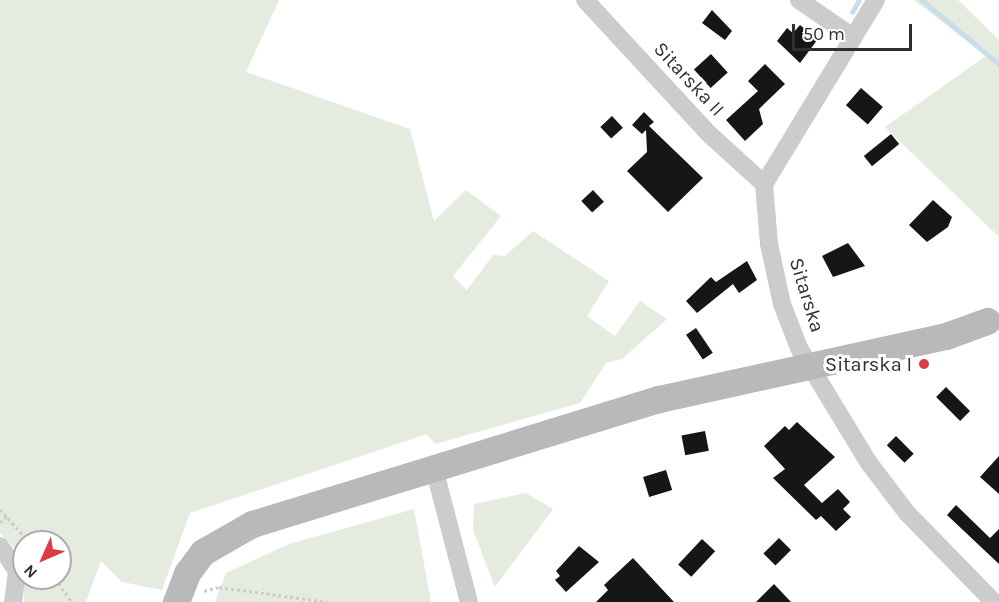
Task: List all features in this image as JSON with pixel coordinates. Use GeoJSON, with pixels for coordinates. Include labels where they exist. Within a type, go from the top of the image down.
{"type":"FeatureCollection","features":[{"type":"Feature","properties":{"kind":"street","name":"Sitarska II"},"geometry":{"type":"LineString","coordinates":[[585,0],[708,133],[764,184]]}},
{"type":"Feature","properties":{"kind":"street"},"geometry":{"type":"LineString","coordinates":[[799,0],[853,37]]}},
{"type":"Feature","properties":{"kind":"street"},"geometry":{"type":"LineString","coordinates":[[764,184],[876,0]]}},
{"type":"Feature","properties":{"kind":"street","name":"Sitarska"},"geometry":{"type":"LineString","coordinates":[[764,184],[776,278],[805,355],[888,489],[994,602]]}},
{"type":"Feature","properties":{"kind":"street"},"geometry":{"type":"LineString","coordinates":[[185,600],[190,567],[223,537],[442,466],[805,355],[946,336],[993,320]]}},
{"type":"Feature","properties":{"kind":"street"},"geometry":{"type":"LineString","coordinates":[[442,466],[469,602]]}},
{"type":"Feature","properties":{"kind":"street"},"geometry":{"type":"LineString","coordinates":[[0,546],[17,571],[13,602]]}},
{"type":"Feature","properties":{"kind":"path"},"geometry":{"type":"LineString","coordinates":[[0,509],[19,530]]}},
{"type":"Feature","properties":{"kind":"path"},"geometry":{"type":"LineString","coordinates":[[0,522],[7,516]]}},
{"type":"Feature","properties":{"kind":"path"},"geometry":{"type":"LineString","coordinates":[[185,600],[219,587],[328,602]]}},
{"type":"Feature","properties":{"kind":"shaded area"},"geometry":{"type":"Polygon","coordinates":[[[0,0],[279,0],[246,72],[410,129],[434,221],[466,190],[501,216],[453,276],[467,290],[493,255],[505,256],[533,231],[609,281],[587,316],[615,336],[640,301],[667,319],[622,359],[606,363],[580,403],[435,444],[427,434],[190,513],[162,590],[122,582],[101,561],[86,602],[24,602],[24,590],[72,590],[72,530],[12,530],[12,546],[0,533],[0,0]]]}},
{"type":"Feature","properties":{"kind":"shaded area"},"geometry":{"type":"Polygon","coordinates":[[[914,0],[958,0],[999,40],[999,237],[885,127],[986,56],[914,0]]]}},
{"type":"Feature","properties":{"kind":"shaded area"},"geometry":{"type":"Polygon","coordinates":[[[526,493],[553,509],[495,587],[473,530],[474,504],[526,493]]]}},
{"type":"Feature","properties":{"kind":"shaded area"},"geometry":{"type":"Polygon","coordinates":[[[414,509],[431,602],[215,602],[226,573],[289,544],[414,509]]]}},
{"type":"Feature","properties":{"kind":"building"},"geometry":{"type":"Polygon","coordinates":[[[712,10],[732,31],[725,40],[702,23],[712,10]]]}},
{"type":"Feature","properties":{"kind":"building"},"geometry":{"type":"Polygon","coordinates":[[[800,25],[818,39],[800,63],[777,41],[787,28],[793,33],[800,25]]]}},
{"type":"Feature","properties":{"kind":"building"},"geometry":{"type":"Polygon","coordinates":[[[711,54],[728,73],[711,88],[694,69],[711,54]]]}},
{"type":"Feature","properties":{"kind":"building"},"geometry":{"type":"Polygon","coordinates":[[[765,64],[785,84],[759,109],[763,124],[745,141],[726,120],[758,91],[748,81],[765,64]]]}},
{"type":"Feature","properties":{"kind":"building"},"geometry":{"type":"Polygon","coordinates":[[[861,88],[883,107],[868,124],[846,105],[861,88]]]}},
{"type":"Feature","properties":{"kind":"building"},"geometry":{"type":"Polygon","coordinates":[[[644,112],[654,122],[649,126],[703,178],[668,212],[627,171],[647,152],[646,130],[642,134],[632,125],[644,112]]]}},
{"type":"Feature","properties":{"kind":"building"},"geometry":{"type":"Polygon","coordinates":[[[612,116],[623,128],[611,139],[600,127],[612,116]]]}},
{"type":"Feature","properties":{"kind":"building"},"geometry":{"type":"Polygon","coordinates":[[[891,134],[899,144],[872,166],[864,156],[891,134]]]}},
{"type":"Feature","properties":{"kind":"building"},"geometry":{"type":"Polygon","coordinates":[[[593,190],[604,202],[592,213],[581,201],[593,190]]]}},
{"type":"Feature","properties":{"kind":"building"},"geometry":{"type":"Polygon","coordinates":[[[933,200],[952,217],[948,227],[927,242],[909,225],[933,200]]]}},
{"type":"Feature","properties":{"kind":"building"},"geometry":{"type":"Polygon","coordinates":[[[848,243],[865,266],[833,277],[822,256],[848,243]]]}},
{"type":"Feature","properties":{"kind":"building"},"geometry":{"type":"Polygon","coordinates":[[[747,261],[757,280],[739,293],[733,284],[697,313],[686,301],[711,277],[716,282],[747,261]]]}},
{"type":"Feature","properties":{"kind":"building"},"geometry":{"type":"Polygon","coordinates":[[[696,328],[713,353],[703,360],[686,335],[696,328]]]}},
{"type":"Feature","properties":{"kind":"building"},"geometry":{"type":"Polygon","coordinates":[[[946,387],[970,411],[960,421],[936,397],[946,387]]]}},
{"type":"Feature","properties":{"kind":"building"},"geometry":{"type":"Polygon","coordinates":[[[797,422],[835,457],[804,485],[822,503],[838,489],[850,502],[843,509],[851,517],[836,531],[821,516],[816,520],[773,478],[785,469],[764,446],[785,426],[789,430],[797,422]]]}},
{"type":"Feature","properties":{"kind":"building"},"geometry":{"type":"Polygon","coordinates":[[[705,431],[709,451],[685,455],[681,436],[705,431]]]}},
{"type":"Feature","properties":{"kind":"building"},"geometry":{"type":"Polygon","coordinates":[[[896,436],[914,454],[904,463],[887,445],[896,436]]]}},
{"type":"Feature","properties":{"kind":"building"},"geometry":{"type":"Polygon","coordinates":[[[999,456],[999,494],[980,477],[999,456]]]}},
{"type":"Feature","properties":{"kind":"building"},"geometry":{"type":"Polygon","coordinates":[[[666,470],[672,490],[649,497],[643,477],[666,470]]]}},
{"type":"Feature","properties":{"kind":"building"},"geometry":{"type":"Polygon","coordinates":[[[956,505],[990,538],[999,529],[999,564],[947,515],[956,505]]]}},
{"type":"Feature","properties":{"kind":"building"},"geometry":{"type":"Polygon","coordinates":[[[779,538],[791,550],[775,566],[763,554],[779,538]]]}},
{"type":"Feature","properties":{"kind":"building"},"geometry":{"type":"Polygon","coordinates":[[[702,539],[715,551],[691,577],[678,565],[702,539]]]}},
{"type":"Feature","properties":{"kind":"building"},"geometry":{"type":"Polygon","coordinates":[[[579,546],[599,562],[566,592],[555,580],[560,576],[556,571],[579,546]]]}},
{"type":"Feature","properties":{"kind":"building"},"geometry":{"type":"Polygon","coordinates":[[[633,558],[674,602],[596,602],[608,590],[604,585],[633,558]]]}},
{"type":"Feature","properties":{"kind":"building"},"geometry":{"type":"Polygon","coordinates":[[[774,584],[791,602],[756,602],[774,584]]]}},
{"type":"Feature","properties":{"kind":"waterway"},"geometry":{"type":"LineString","coordinates":[[852,12],[859,0]]}},
{"type":"Feature","properties":{"kind":"waterway"},"geometry":{"type":"LineString","coordinates":[[922,0],[999,64]]}},
{"type":"Feature","properties":{"kind":"place","name":"Sitarska I"},"geometry":{"type":"Point","coordinates":[924,364]}}]}
